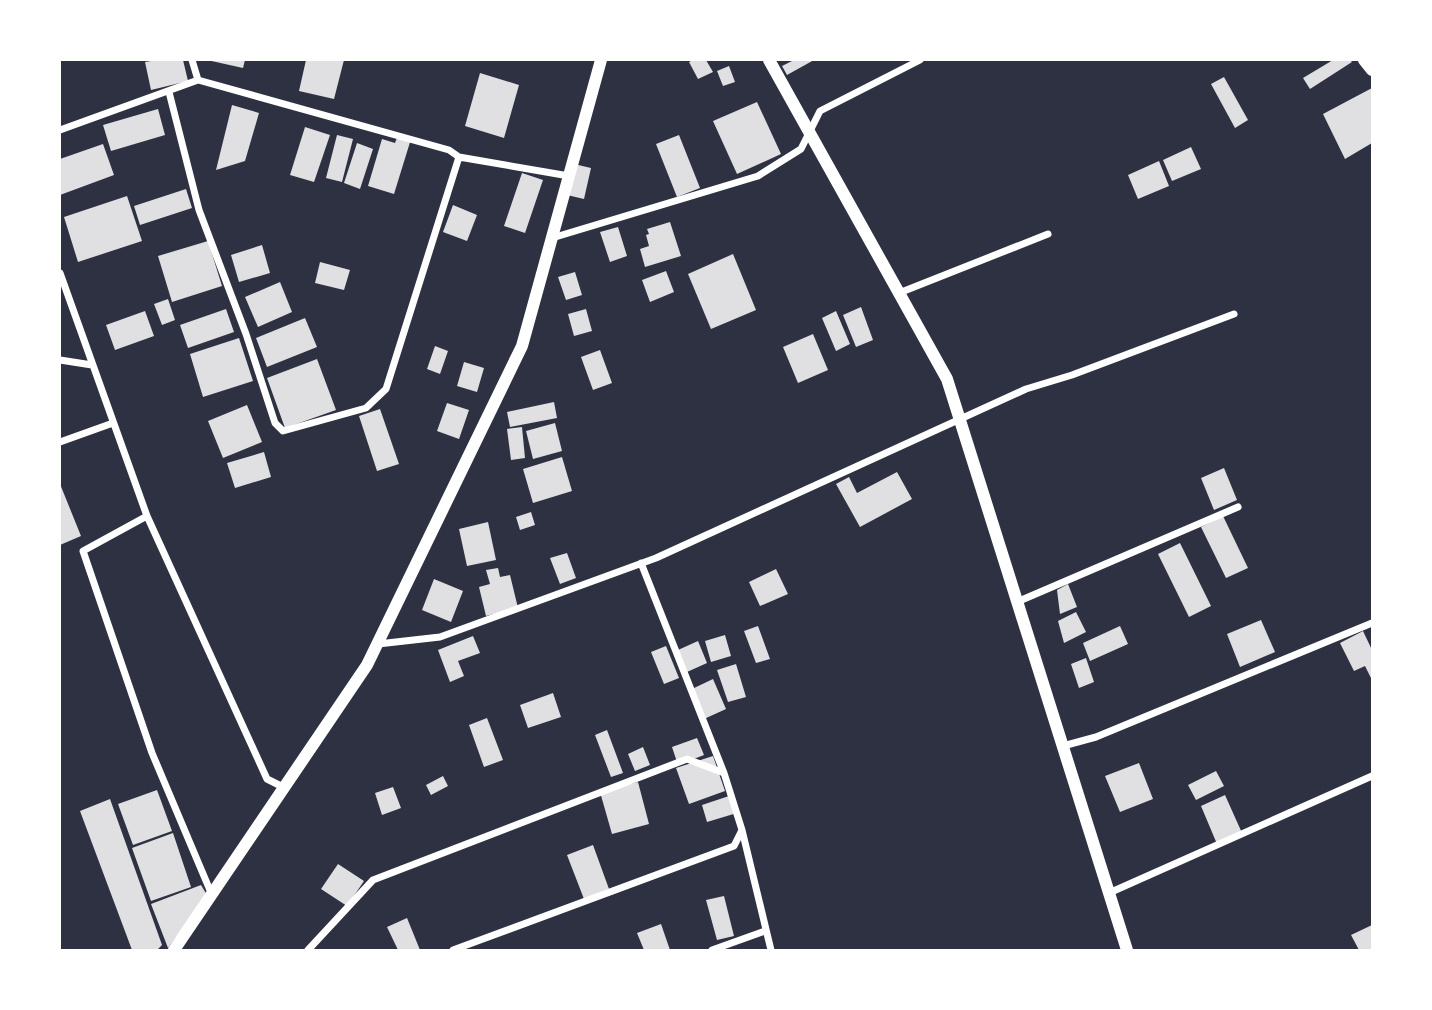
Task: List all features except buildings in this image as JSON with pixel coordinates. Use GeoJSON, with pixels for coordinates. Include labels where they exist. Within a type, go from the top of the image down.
{"type":"FeatureCollection","features":[{"type":"Feature","properties":{"kind":"street"},"geometry":{"type":"LineString","coordinates":[[192,60],[198,80]]}},
{"type":"Feature","properties":{"kind":"street"},"geometry":{"type":"LineString","coordinates":[[174,950],[367,665],[522,346],[601,60]]}},
{"type":"Feature","properties":{"kind":"street"},"geometry":{"type":"LineString","coordinates":[[769,60],[947,379],[1127,950]]}},
{"type":"Feature","properties":{"kind":"street"},"geometry":{"type":"LineString","coordinates":[[552,238],[758,176],[801,149],[807,132],[820,111],[920,60]]}},
{"type":"Feature","properties":{"kind":"street"},"geometry":{"type":"LineString","coordinates":[[1364,60],[1373,69]]}},
{"type":"Feature","properties":{"kind":"street"},"geometry":{"type":"LineString","coordinates":[[60,131],[198,80],[449,150],[459,157],[569,176]]}},
{"type":"Feature","properties":{"kind":"street"},"geometry":{"type":"LineString","coordinates":[[169,92],[199,210],[246,334],[275,423],[283,431],[366,408],[386,389],[459,157]]}},
{"type":"Feature","properties":{"kind":"street"},"geometry":{"type":"LineString","coordinates":[[899,293],[1048,234]]}},
{"type":"Feature","properties":{"kind":"street"},"geometry":{"type":"LineString","coordinates":[[60,273],[147,516],[267,779],[285,788]]}},
{"type":"Feature","properties":{"kind":"street"},"geometry":{"type":"LineString","coordinates":[[378,644],[440,637],[641,563],[1042,383],[1072,375],[1234,314]]}},
{"type":"Feature","properties":{"kind":"street"},"geometry":{"type":"LineString","coordinates":[[60,360],[92,365]]}},
{"type":"Feature","properties":{"kind":"street"},"geometry":{"type":"LineString","coordinates":[[60,442],[113,423]]}},
{"type":"Feature","properties":{"kind":"street"},"geometry":{"type":"LineString","coordinates":[[1017,602],[1238,507]]}},
{"type":"Feature","properties":{"kind":"street"},"geometry":{"type":"LineString","coordinates":[[147,516],[83,551],[152,753],[212,895]]}},
{"type":"Feature","properties":{"kind":"street"},"geometry":{"type":"LineString","coordinates":[[641,563],[724,773],[742,830],[771,950]]}},
{"type":"Feature","properties":{"kind":"street"},"geometry":{"type":"LineString","coordinates":[[1063,746],[1096,737],[1373,623]]}},
{"type":"Feature","properties":{"kind":"street"},"geometry":{"type":"LineString","coordinates":[[308,950],[373,880],[687,758],[724,773]]}},
{"type":"Feature","properties":{"kind":"street"},"geometry":{"type":"LineString","coordinates":[[1109,893],[1373,776]]}},
{"type":"Feature","properties":{"kind":"street"},"geometry":{"type":"LineString","coordinates":[[453,950],[734,846],[742,830]]}},
{"type":"Feature","properties":{"kind":"street"},"geometry":{"type":"LineString","coordinates":[[712,950],[765,931]]}}]}
